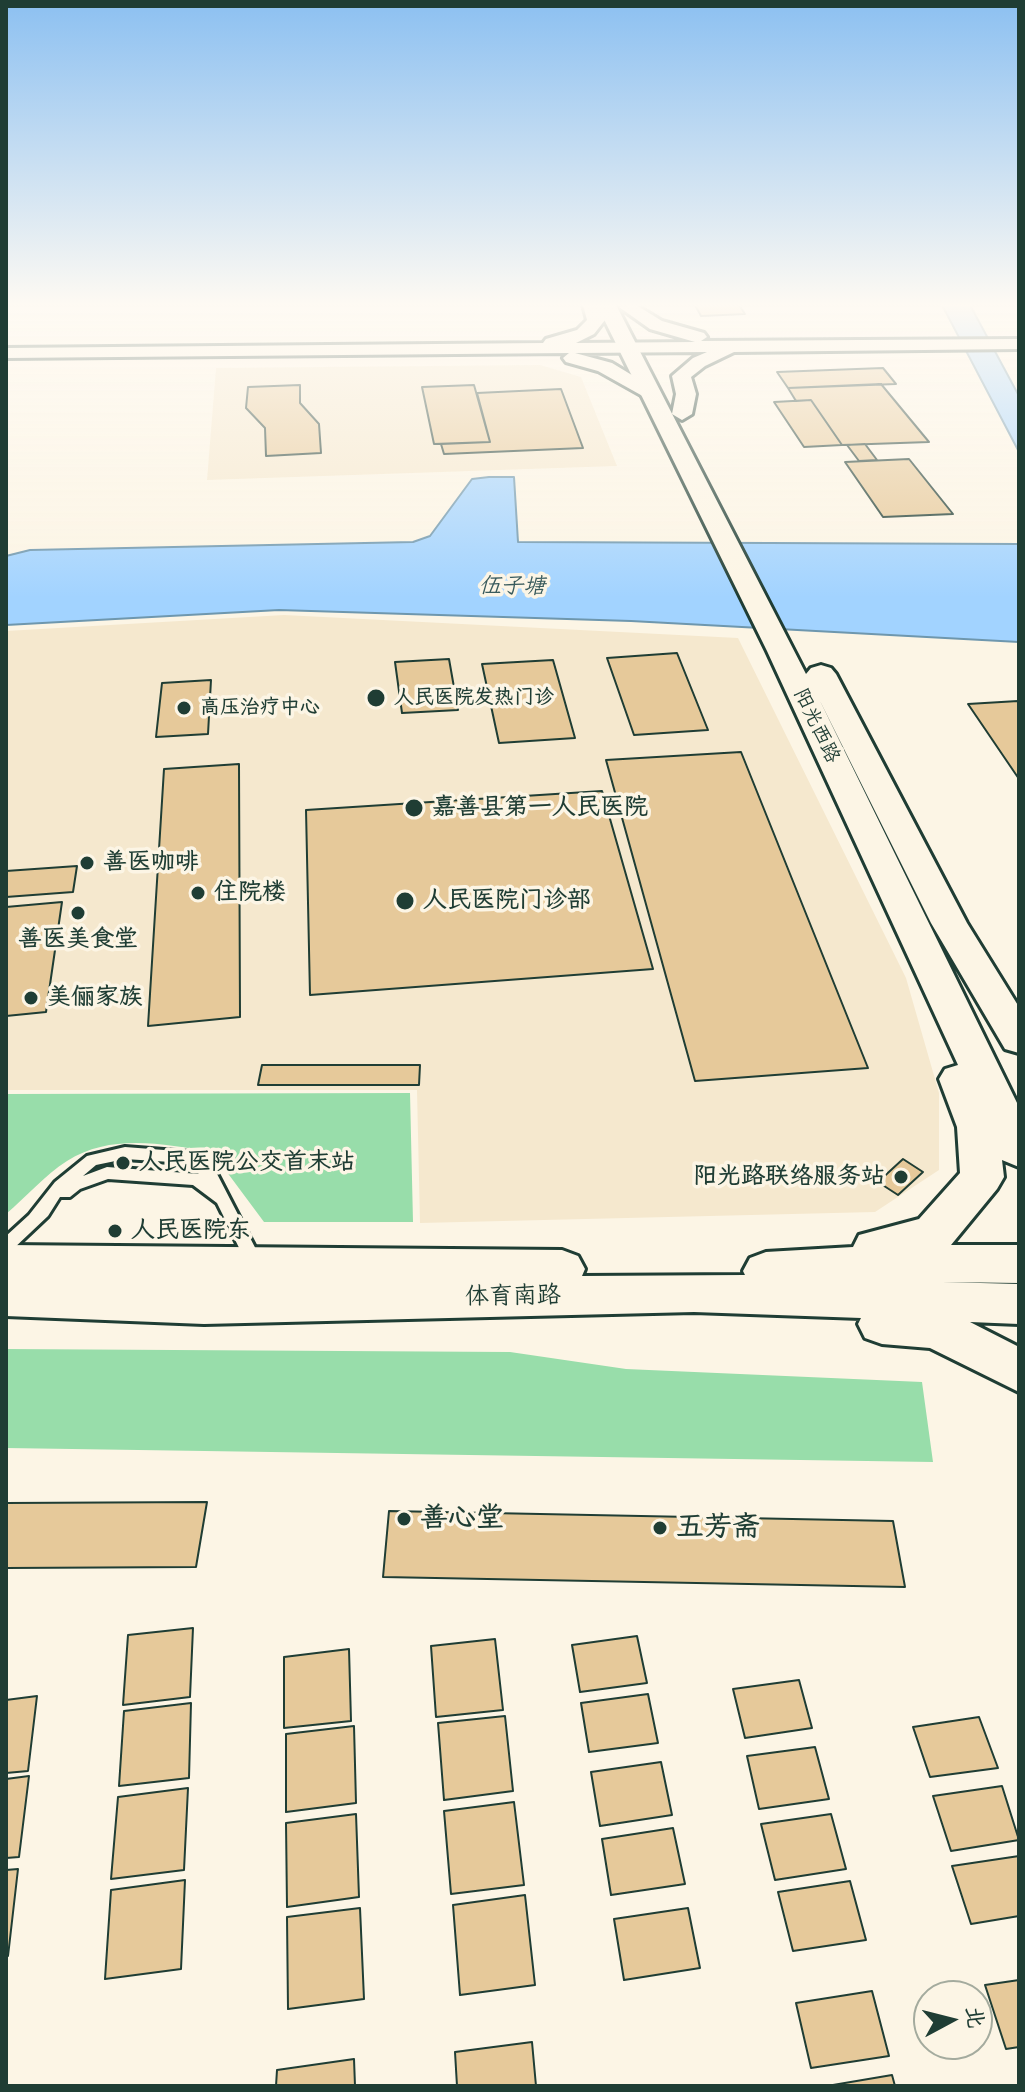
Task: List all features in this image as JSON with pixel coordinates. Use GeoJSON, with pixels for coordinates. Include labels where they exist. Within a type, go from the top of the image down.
{"type":"FeatureCollection","features":[{"type":"Feature","properties":{"kind":"main road","name":"阳光西路"},"geometry":{"type":"LineString","coordinates":[[654,403],[731,528]]}},
{"type":"Feature","properties":{"kind":"main road","name":"阳光西路"},"geometry":{"type":"LineString","coordinates":[[673,403],[682,414],[731,528],[795,652],[949,923],[1019,1039]]}},
{"type":"Feature","properties":{"kind":"main road","name":"阳光西路"},"geometry":{"type":"LineString","coordinates":[[795,652],[1019,1151]]}},
{"type":"Feature","properties":{"kind":"main road"},"geometry":{"type":"LineString","coordinates":[[795,1269],[934,1233],[982,1177],[978,1127],[945,1046],[946,994]]}},
{"type":"Feature","properties":{"kind":"main road","name":"体育南路"},"geometry":{"type":"LineString","coordinates":[[6,1297],[255,1285],[795,1269],[900,1263],[1019,1264]]}},
{"type":"Feature","properties":{"kind":"main road","name":"体育南路"},"geometry":{"type":"LineString","coordinates":[[6,1264],[255,1285],[694,1293],[1019,1304]]}},
{"type":"Feature","properties":{"kind":"main road"},"geometry":{"type":"LineString","coordinates":[[694,1293],[773,1315],[937,1328],[1019,1371]]}},
{"type":"Feature","properties":{"kind":"street"},"geometry":{"type":"LineString","coordinates":[[682,414],[684,403]]}},
{"type":"Feature","properties":{"kind":"lane"},"geometry":{"type":"LineString","coordinates":[[6,1246],[75,1185],[107,1173],[197,1179],[226,1204],[255,1285]]}},
{"type":"Feature","properties":{"kind":"shaded area"},"geometry":{"type":"Polygon","coordinates":[[[213,403],[591,403],[617,466],[207,480],[213,403]]]}},
{"type":"Feature","properties":{"kind":"shaded area","name":"嘉善县第一人民医院"},"geometry":{"type":"Polygon","coordinates":[[[284,615],[738,638],[906,978],[939,1093],[939,1170],[875,1212],[420,1223],[417,1090],[6,1090],[6,631],[284,615]]]}},
{"type":"Feature","properties":{"kind":"green space"},"geometry":{"type":"Polygon","coordinates":[[[410,1093],[413,1222],[264,1222],[212,1152],[138,1143],[101,1147],[67,1161],[6,1214],[6,1094],[410,1093]]]}},
{"type":"Feature","properties":{"kind":"green space"},"geometry":{"type":"Polygon","coordinates":[[[6,1349],[510,1352],[626,1369],[922,1382],[933,1462],[6,1448],[6,1349]]]}},
{"type":"Feature","properties":{"kind":"water"},"geometry":{"type":"Polygon","coordinates":[[[993,403],[1019,403],[1019,452],[993,403]]]}},
{"type":"Feature","properties":{"kind":"water","name":"伍子塘"},"geometry":{"type":"Polygon","coordinates":[[[514,477],[518,542],[1019,544],[1019,642],[631,621],[279,610],[6,625],[6,556],[30,550],[413,542],[430,536],[472,479],[514,477]]]}},
{"type":"Feature","properties":{"kind":"building"},"geometry":{"type":"Polygon","coordinates":[[[247,403],[300,403],[319,424],[321,453],[266,456],[265,428],[246,408],[247,403]]]}},
{"type":"Feature","properties":{"kind":"building"},"geometry":{"type":"Polygon","coordinates":[[[425,403],[479,403],[490,442],[434,444],[425,403]]]}},
{"type":"Feature","properties":{"kind":"building"},"geometry":{"type":"Polygon","coordinates":[[[480,403],[566,403],[583,448],[444,454],[441,444],[490,442],[480,403]]]}},
{"type":"Feature","properties":{"kind":"building"},"geometry":{"type":"Polygon","coordinates":[[[774,403],[813,403],[842,445],[804,447],[774,403]]]}},
{"type":"Feature","properties":{"kind":"building"},"geometry":{"type":"Polygon","coordinates":[[[813,403],[896,403],[929,442],[842,445],[813,403]]]}},
{"type":"Feature","properties":{"kind":"building"},"geometry":{"type":"Polygon","coordinates":[[[865,444],[877,460],[859,461],[847,445],[865,444]]]}},
{"type":"Feature","properties":{"kind":"building"},"geometry":{"type":"Polygon","coordinates":[[[909,459],[953,514],[883,517],[845,462],[909,459]]]}},
{"type":"Feature","properties":{"kind":"building"},"geometry":{"type":"Polygon","coordinates":[[[677,653],[708,730],[634,735],[607,658],[677,653]]]}},
{"type":"Feature","properties":{"kind":"building"},"geometry":{"type":"Polygon","coordinates":[[[449,659],[458,710],[402,713],[395,662],[449,659]]]}},
{"type":"Feature","properties":{"kind":"building"},"geometry":{"type":"Polygon","coordinates":[[[553,660],[575,738],[499,743],[482,664],[553,660]]]}},
{"type":"Feature","properties":{"kind":"building","name":"高压治疗中心"},"geometry":{"type":"Polygon","coordinates":[[[211,680],[208,734],[156,737],[162,683],[211,680]]]}},
{"type":"Feature","properties":{"kind":"building"},"geometry":{"type":"Polygon","coordinates":[[[1019,702],[1019,779],[968,704],[1019,702]]]}},
{"type":"Feature","properties":{"kind":"building"},"geometry":{"type":"Polygon","coordinates":[[[741,752],[868,1068],[695,1081],[606,760],[741,752]]]}},
{"type":"Feature","properties":{"kind":"building","name":"住院楼"},"geometry":{"type":"Polygon","coordinates":[[[239,764],[240,1017],[148,1026],[164,769],[239,764]]]}},
{"type":"Feature","properties":{"kind":"building"},"geometry":{"type":"Polygon","coordinates":[[[602,791],[653,969],[310,995],[306,810],[602,791]]]}},
{"type":"Feature","properties":{"kind":"building"},"geometry":{"type":"Polygon","coordinates":[[[77,866],[73,892],[6,897],[6,871],[77,866]]]}},
{"type":"Feature","properties":{"kind":"building"},"geometry":{"type":"Polygon","coordinates":[[[62,902],[46,1012],[6,1016],[6,907],[62,902]]]}},
{"type":"Feature","properties":{"kind":"building"},"geometry":{"type":"Polygon","coordinates":[[[262,1065],[420,1065],[419,1085],[258,1085],[262,1065]]]}},
{"type":"Feature","properties":{"kind":"building","name":"阳光路联络服务站"},"geometry":{"type":"Polygon","coordinates":[[[903,1159],[923,1172],[898,1195],[878,1182],[903,1159]]]}},
{"type":"Feature","properties":{"kind":"building"},"geometry":{"type":"Polygon","coordinates":[[[207,1502],[196,1567],[6,1568],[6,1503],[207,1502]]]}},
{"type":"Feature","properties":{"kind":"building"},"geometry":{"type":"Polygon","coordinates":[[[389,1511],[893,1521],[905,1587],[383,1577],[389,1511]]]}},
{"type":"Feature","properties":{"kind":"building"},"geometry":{"type":"Polygon","coordinates":[[[193,1628],[190,1697],[123,1705],[128,1635],[193,1628]]]}},
{"type":"Feature","properties":{"kind":"building"},"geometry":{"type":"Polygon","coordinates":[[[637,1636],[647,1683],[580,1692],[572,1645],[637,1636]]]}},
{"type":"Feature","properties":{"kind":"building"},"geometry":{"type":"Polygon","coordinates":[[[495,1639],[503,1710],[436,1717],[431,1646],[495,1639]]]}},
{"type":"Feature","properties":{"kind":"building"},"geometry":{"type":"Polygon","coordinates":[[[349,1649],[351,1721],[284,1728],[284,1657],[349,1649]]]}},
{"type":"Feature","properties":{"kind":"building"},"geometry":{"type":"Polygon","coordinates":[[[799,1680],[812,1728],[745,1738],[733,1689],[799,1680]]]}},
{"type":"Feature","properties":{"kind":"building"},"geometry":{"type":"Polygon","coordinates":[[[648,1694],[658,1743],[589,1752],[581,1703],[648,1694]]]}},
{"type":"Feature","properties":{"kind":"building"},"geometry":{"type":"Polygon","coordinates":[[[37,1696],[28,1771],[6,1773],[6,1700],[37,1696]]]}},
{"type":"Feature","properties":{"kind":"building"},"geometry":{"type":"Polygon","coordinates":[[[191,1703],[189,1778],[119,1786],[124,1711],[191,1703]]]}},
{"type":"Feature","properties":{"kind":"building"},"geometry":{"type":"Polygon","coordinates":[[[505,1716],[513,1791],[444,1800],[438,1723],[505,1716]]]}},
{"type":"Feature","properties":{"kind":"building"},"geometry":{"type":"Polygon","coordinates":[[[979,1717],[998,1768],[930,1777],[913,1727],[979,1717]]]}},
{"type":"Feature","properties":{"kind":"building"},"geometry":{"type":"Polygon","coordinates":[[[354,1726],[356,1803],[286,1812],[286,1734],[354,1726]]]}},
{"type":"Feature","properties":{"kind":"building"},"geometry":{"type":"Polygon","coordinates":[[[815,1747],[829,1799],[759,1809],[747,1756],[815,1747]]]}},
{"type":"Feature","properties":{"kind":"building"},"geometry":{"type":"Polygon","coordinates":[[[661,1762],[672,1815],[600,1826],[591,1772],[661,1762]]]}},
{"type":"Feature","properties":{"kind":"building"},"geometry":{"type":"Polygon","coordinates":[[[29,1776],[19,1857],[6,1858],[6,1779],[29,1776]]]}},
{"type":"Feature","properties":{"kind":"building"},"geometry":{"type":"Polygon","coordinates":[[[1002,1786],[1019,1840],[951,1851],[933,1796],[1002,1786]]]}},
{"type":"Feature","properties":{"kind":"building"},"geometry":{"type":"Polygon","coordinates":[[[188,1788],[184,1870],[111,1879],[118,1797],[188,1788]]]}},
{"type":"Feature","properties":{"kind":"building"},"geometry":{"type":"Polygon","coordinates":[[[514,1802],[524,1885],[451,1894],[444,1811],[514,1802]]]}},
{"type":"Feature","properties":{"kind":"building"},"geometry":{"type":"Polygon","coordinates":[[[356,1814],[359,1897],[287,1907],[286,1823],[356,1814]]]}},
{"type":"Feature","properties":{"kind":"building"},"geometry":{"type":"Polygon","coordinates":[[[831,1814],[846,1869],[775,1880],[761,1824],[831,1814]]]}},
{"type":"Feature","properties":{"kind":"building"},"geometry":{"type":"Polygon","coordinates":[[[673,1828],[685,1884],[611,1895],[602,1839],[673,1828]]]}},
{"type":"Feature","properties":{"kind":"building"},"geometry":{"type":"Polygon","coordinates":[[[1019,1856],[1019,1916],[971,1924],[952,1866],[1019,1856]]]}},
{"type":"Feature","properties":{"kind":"building"},"geometry":{"type":"Polygon","coordinates":[[[18,1869],[8,1956],[6,1956],[6,1870],[18,1869]]]}},
{"type":"Feature","properties":{"kind":"building"},"geometry":{"type":"Polygon","coordinates":[[[185,1880],[181,1969],[105,1979],[111,1890],[185,1880]]]}},
{"type":"Feature","properties":{"kind":"building"},"geometry":{"type":"Polygon","coordinates":[[[850,1881],[866,1940],[793,1951],[778,1892],[850,1881]]]}},
{"type":"Feature","properties":{"kind":"building"},"geometry":{"type":"Polygon","coordinates":[[[525,1895],[535,1985],[460,1995],[453,1905],[525,1895]]]}},
{"type":"Feature","properties":{"kind":"building"},"geometry":{"type":"Polygon","coordinates":[[[360,1908],[364,1999],[288,2009],[287,1917],[360,1908]]]}},
{"type":"Feature","properties":{"kind":"building"},"geometry":{"type":"Polygon","coordinates":[[[688,1908],[700,1968],[624,1980],[614,1919],[688,1908]]]}},
{"type":"Feature","properties":{"kind":"building"},"geometry":{"type":"Polygon","coordinates":[[[1019,1980],[1019,2047],[1006,2049],[993,2009],[993,1984],[1019,1980]]]}},
{"type":"Feature","properties":{"kind":"building"},"geometry":{"type":"Polygon","coordinates":[[[872,1991],[889,2056],[811,2068],[796,2003],[872,1991]]]}},
{"type":"Feature","properties":{"kind":"building"},"geometry":{"type":"Polygon","coordinates":[[[532,2042],[536,2086],[457,2086],[455,2052],[532,2042]]]}},
{"type":"Feature","properties":{"kind":"building"},"geometry":{"type":"Polygon","coordinates":[[[354,2059],[355,2086],[276,2086],[277,2070],[354,2059]]]}},
{"type":"Feature","properties":{"kind":"building"},"geometry":{"type":"Polygon","coordinates":[[[892,2075],[895,2086],[827,2086],[892,2075]]]}},
{"type":"Feature","properties":{"kind":"place","name":"人民医院发热门诊"},"geometry":{"type":"Point","coordinates":[376,698]}},
{"type":"Feature","properties":{"kind":"place","name":"高压治疗中心"},"geometry":{"type":"Point","coordinates":[184,708]}},
{"type":"Feature","properties":{"kind":"place","name":"嘉善县第一人民医院"},"geometry":{"type":"Point","coordinates":[414,808]}},
{"type":"Feature","properties":{"kind":"place","name":"善医咖啡"},"geometry":{"type":"Point","coordinates":[87,863]}},
{"type":"Feature","properties":{"kind":"place","name":"住院楼"},"geometry":{"type":"Point","coordinates":[198,893]}},
{"type":"Feature","properties":{"kind":"place","name":"人民医院门诊部"},"geometry":{"type":"Point","coordinates":[405,901]}},
{"type":"Feature","properties":{"kind":"place","name":"善医美食堂"},"geometry":{"type":"Point","coordinates":[78,913]}},
{"type":"Feature","properties":{"kind":"place","name":"美俪家族"},"geometry":{"type":"Point","coordinates":[31,998]}},
{"type":"Feature","properties":{"kind":"place","name":"人民医院公交首末站"},"geometry":{"type":"Point","coordinates":[123,1163]}},
{"type":"Feature","properties":{"kind":"place","name":"阳光路联络服务站"},"geometry":{"type":"Point","coordinates":[901,1177]}},
{"type":"Feature","properties":{"kind":"place","name":"人民医院东"},"geometry":{"type":"Point","coordinates":[115,1231]}},
{"type":"Feature","properties":{"kind":"place","name":"善心堂"},"geometry":{"type":"Point","coordinates":[404,1519]}},
{"type":"Feature","properties":{"kind":"place","name":"五芳斋"},"geometry":{"type":"Point","coordinates":[660,1528]}}]}
